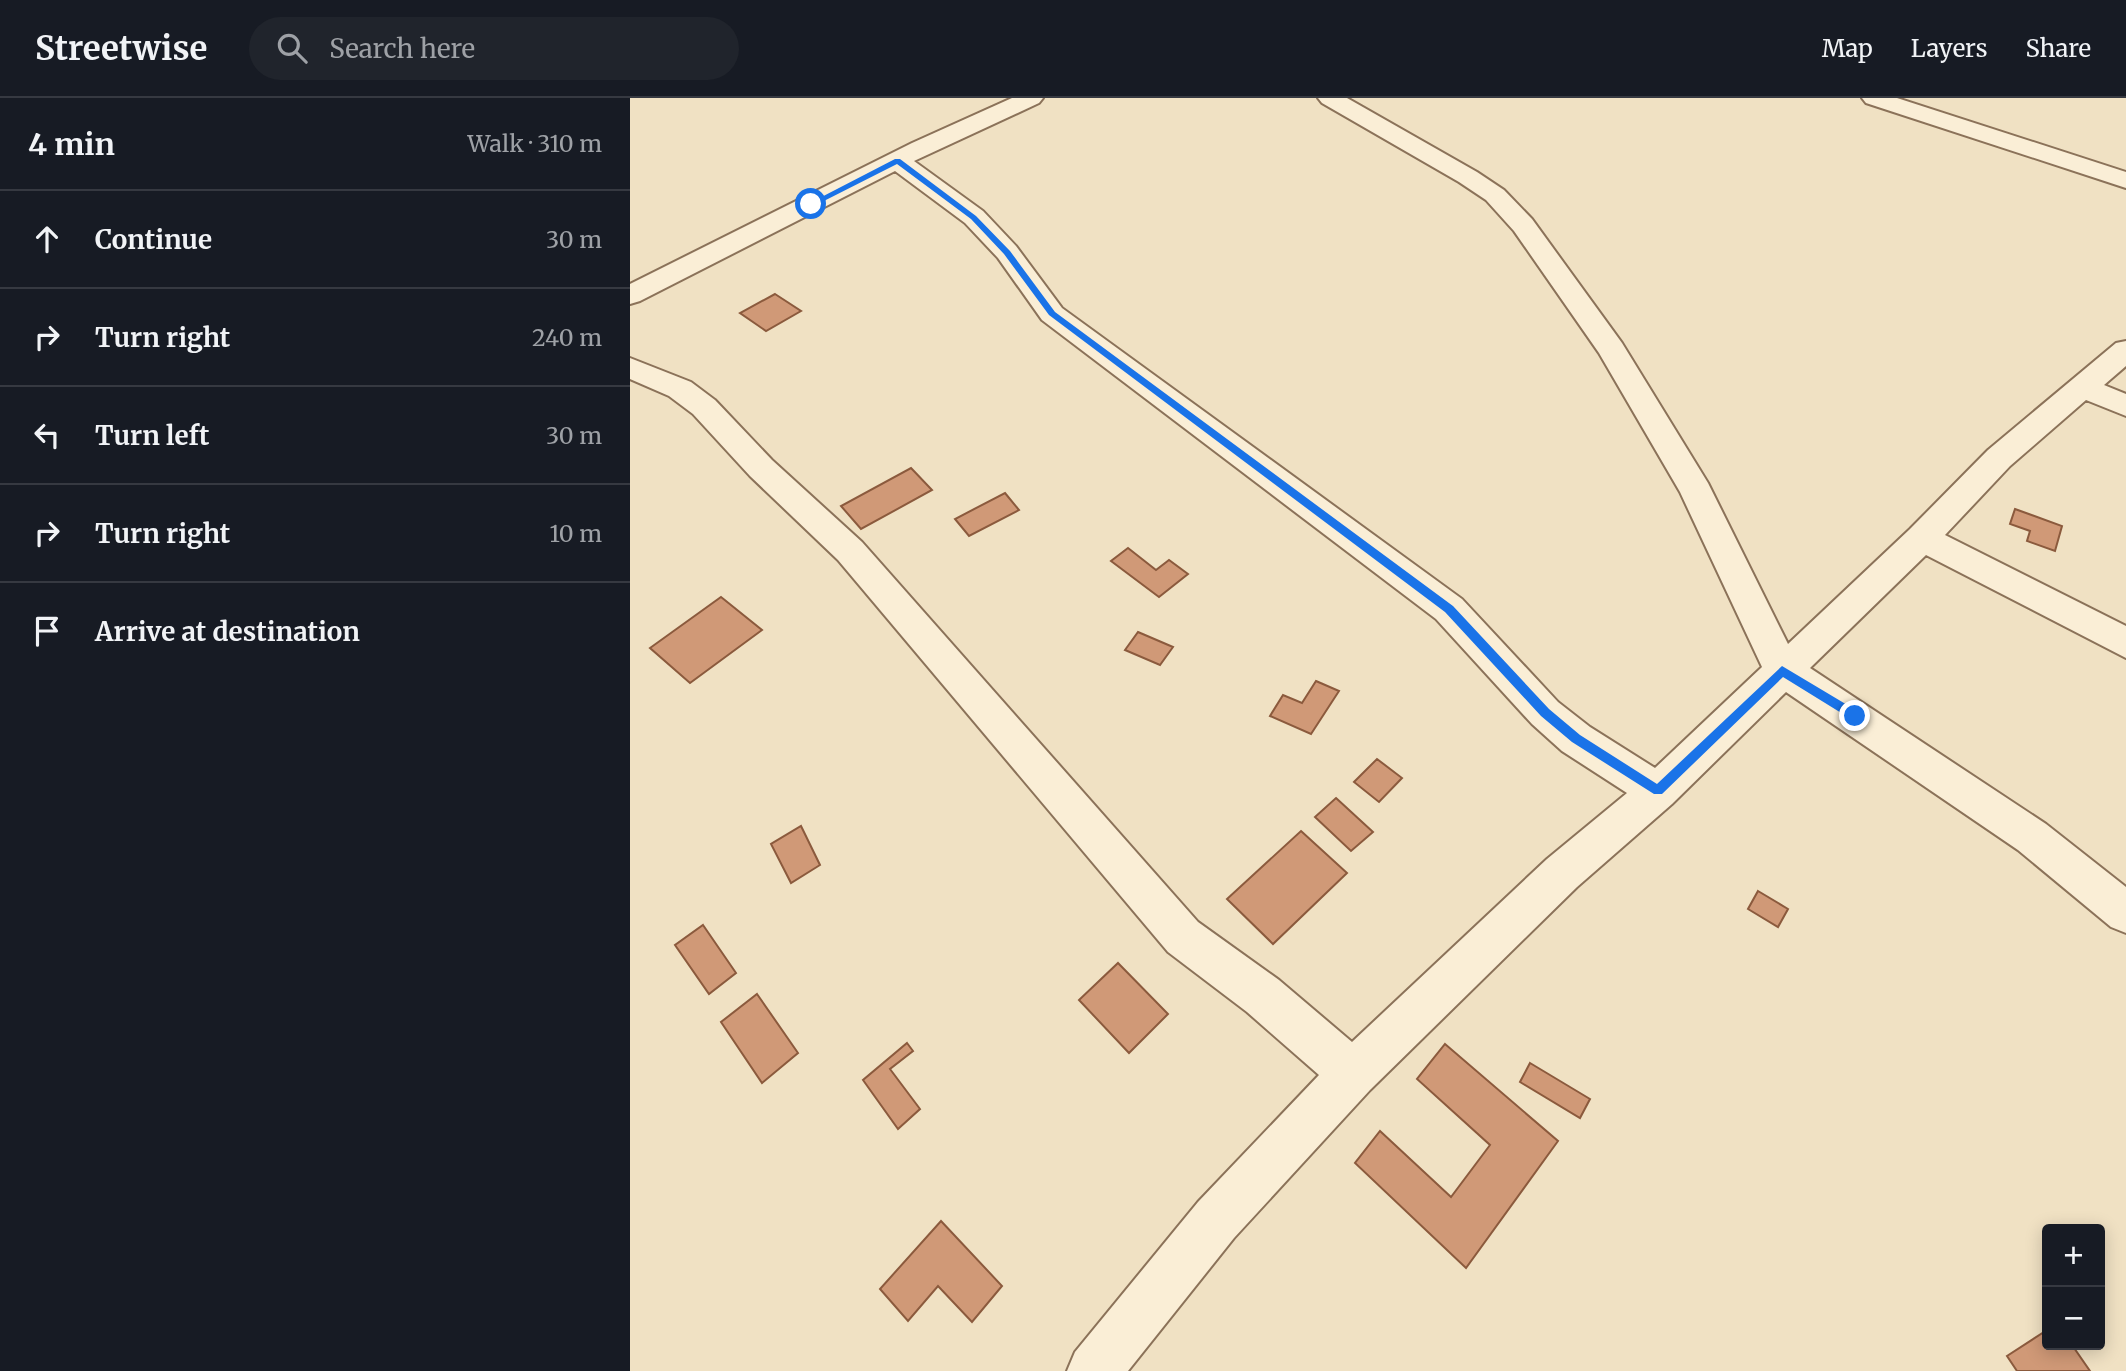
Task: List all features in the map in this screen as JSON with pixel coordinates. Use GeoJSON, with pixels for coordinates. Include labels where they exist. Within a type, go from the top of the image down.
{"type":"FeatureCollection","features":[{"type":"Feature","properties":{"kind":"street"},"geometry":{"type":"LineString","coordinates":[[630,295],[921,148],[1031,98]]}},
{"type":"Feature","properties":{"kind":"street"},"geometry":{"type":"LineString","coordinates":[[1330,98],[1468,177],[1495,195],[1523,225],[1612,350],[1696,491],[1782,670],[2032,836],[2126,913]]}},
{"type":"Feature","properties":{"kind":"street"},"geometry":{"type":"LineString","coordinates":[[1874,98],[2126,180]]}},
{"type":"Feature","properties":{"kind":"street"},"geometry":{"type":"LineString","coordinates":[[898,161],[974,217],[1007,252],[1052,314],[1449,609],[1545,713],[1576,739],[1658,791]]}},
{"type":"Feature","properties":{"kind":"street"},"geometry":{"type":"LineString","coordinates":[[1094,1371],[1216,1220],[1353,1073],[1562,873],[1658,791],[1922,538],[1999,458],[2126,350]]}},
{"type":"Feature","properties":{"kind":"street"},"geometry":{"type":"LineString","coordinates":[[630,368],[680,389],[704,407],[761,468],[850,551],[1183,937],[1263,996],[1353,1073]]}},
{"type":"Feature","properties":{"kind":"street"},"geometry":{"type":"LineString","coordinates":[[2082,387],[2126,406]]}},
{"type":"Feature","properties":{"kind":"street"},"geometry":{"type":"LineString","coordinates":[[1922,538],[2126,643]]}},
{"type":"Feature","properties":{"kind":"building"},"geometry":{"type":"Polygon","coordinates":[[[775,294],[801,311],[766,331],[740,313],[775,294]]]}},
{"type":"Feature","properties":{"kind":"building"},"geometry":{"type":"Polygon","coordinates":[[[911,468],[932,490],[861,529],[841,506],[911,468]]]}},
{"type":"Feature","properties":{"kind":"building"},"geometry":{"type":"Polygon","coordinates":[[[1005,493],[1019,510],[969,536],[955,519],[1005,493]]]}},
{"type":"Feature","properties":{"kind":"building"},"geometry":{"type":"Polygon","coordinates":[[[2015,509],[2062,526],[2055,551],[2027,541],[2030,531],[2010,524],[2015,509]]]}},
{"type":"Feature","properties":{"kind":"building"},"geometry":{"type":"Polygon","coordinates":[[[1128,548],[1156,570],[1169,560],[1188,574],[1159,597],[1111,561],[1128,548]]]}},
{"type":"Feature","properties":{"kind":"building"},"geometry":{"type":"Polygon","coordinates":[[[721,597],[762,630],[690,683],[650,648],[721,597]]]}},
{"type":"Feature","properties":{"kind":"building"},"geometry":{"type":"Polygon","coordinates":[[[1138,632],[1173,647],[1160,665],[1125,650],[1138,632]]]}},
{"type":"Feature","properties":{"kind":"building"},"geometry":{"type":"Polygon","coordinates":[[[1316,681],[1339,691],[1311,734],[1270,716],[1283,695],[1302,703],[1316,681]]]}},
{"type":"Feature","properties":{"kind":"building"},"geometry":{"type":"Polygon","coordinates":[[[1377,759],[1402,778],[1379,802],[1354,782],[1377,759]]]}},
{"type":"Feature","properties":{"kind":"building"},"geometry":{"type":"Polygon","coordinates":[[[1336,798],[1373,832],[1351,851],[1315,817],[1336,798]]]}},
{"type":"Feature","properties":{"kind":"building"},"geometry":{"type":"Polygon","coordinates":[[[801,826],[820,865],[791,883],[771,844],[801,826]]]}},
{"type":"Feature","properties":{"kind":"building"},"geometry":{"type":"Polygon","coordinates":[[[1301,831],[1347,873],[1273,944],[1227,899],[1301,831]]]}},
{"type":"Feature","properties":{"kind":"building"},"geometry":{"type":"Polygon","coordinates":[[[1758,891],[1788,909],[1778,927],[1748,909],[1758,891]]]}},
{"type":"Feature","properties":{"kind":"building"},"geometry":{"type":"Polygon","coordinates":[[[703,925],[736,973],[709,994],[675,945],[703,925]]]}},
{"type":"Feature","properties":{"kind":"building"},"geometry":{"type":"Polygon","coordinates":[[[1118,963],[1168,1014],[1129,1053],[1079,1000],[1118,963]]]}},
{"type":"Feature","properties":{"kind":"building"},"geometry":{"type":"Polygon","coordinates":[[[757,994],[798,1053],[762,1083],[721,1022],[757,994]]]}},
{"type":"Feature","properties":{"kind":"building"},"geometry":{"type":"Polygon","coordinates":[[[907,1043],[913,1051],[890,1069],[920,1109],[898,1129],[863,1080],[907,1043]]]}},
{"type":"Feature","properties":{"kind":"building"},"geometry":{"type":"Polygon","coordinates":[[[1445,1044],[1558,1141],[1466,1268],[1355,1163],[1380,1131],[1451,1197],[1490,1145],[1417,1079],[1445,1044]]]}},
{"type":"Feature","properties":{"kind":"building"},"geometry":{"type":"Polygon","coordinates":[[[1530,1063],[1590,1099],[1580,1118],[1520,1082],[1530,1063]]]}},
{"type":"Feature","properties":{"kind":"building"},"geometry":{"type":"Polygon","coordinates":[[[941,1221],[1002,1286],[972,1322],[938,1286],[908,1321],[880,1289],[941,1221]]]}},
{"type":"Feature","properties":{"kind":"building"},"geometry":{"type":"Polygon","coordinates":[[[2042,1333],[2042,1350],[2075,1350],[2090,1371],[2017,1371],[2007,1356],[2042,1333]]]}},
{"type":"Feature","properties":{"kind":"route"},"geometry":{"type":"LineString","coordinates":[[811,204],[898,161],[974,217],[1007,252],[1052,314],[1449,609],[1545,713],[1576,739],[1658,791],[1782,670],[1855,716]]}}]}
